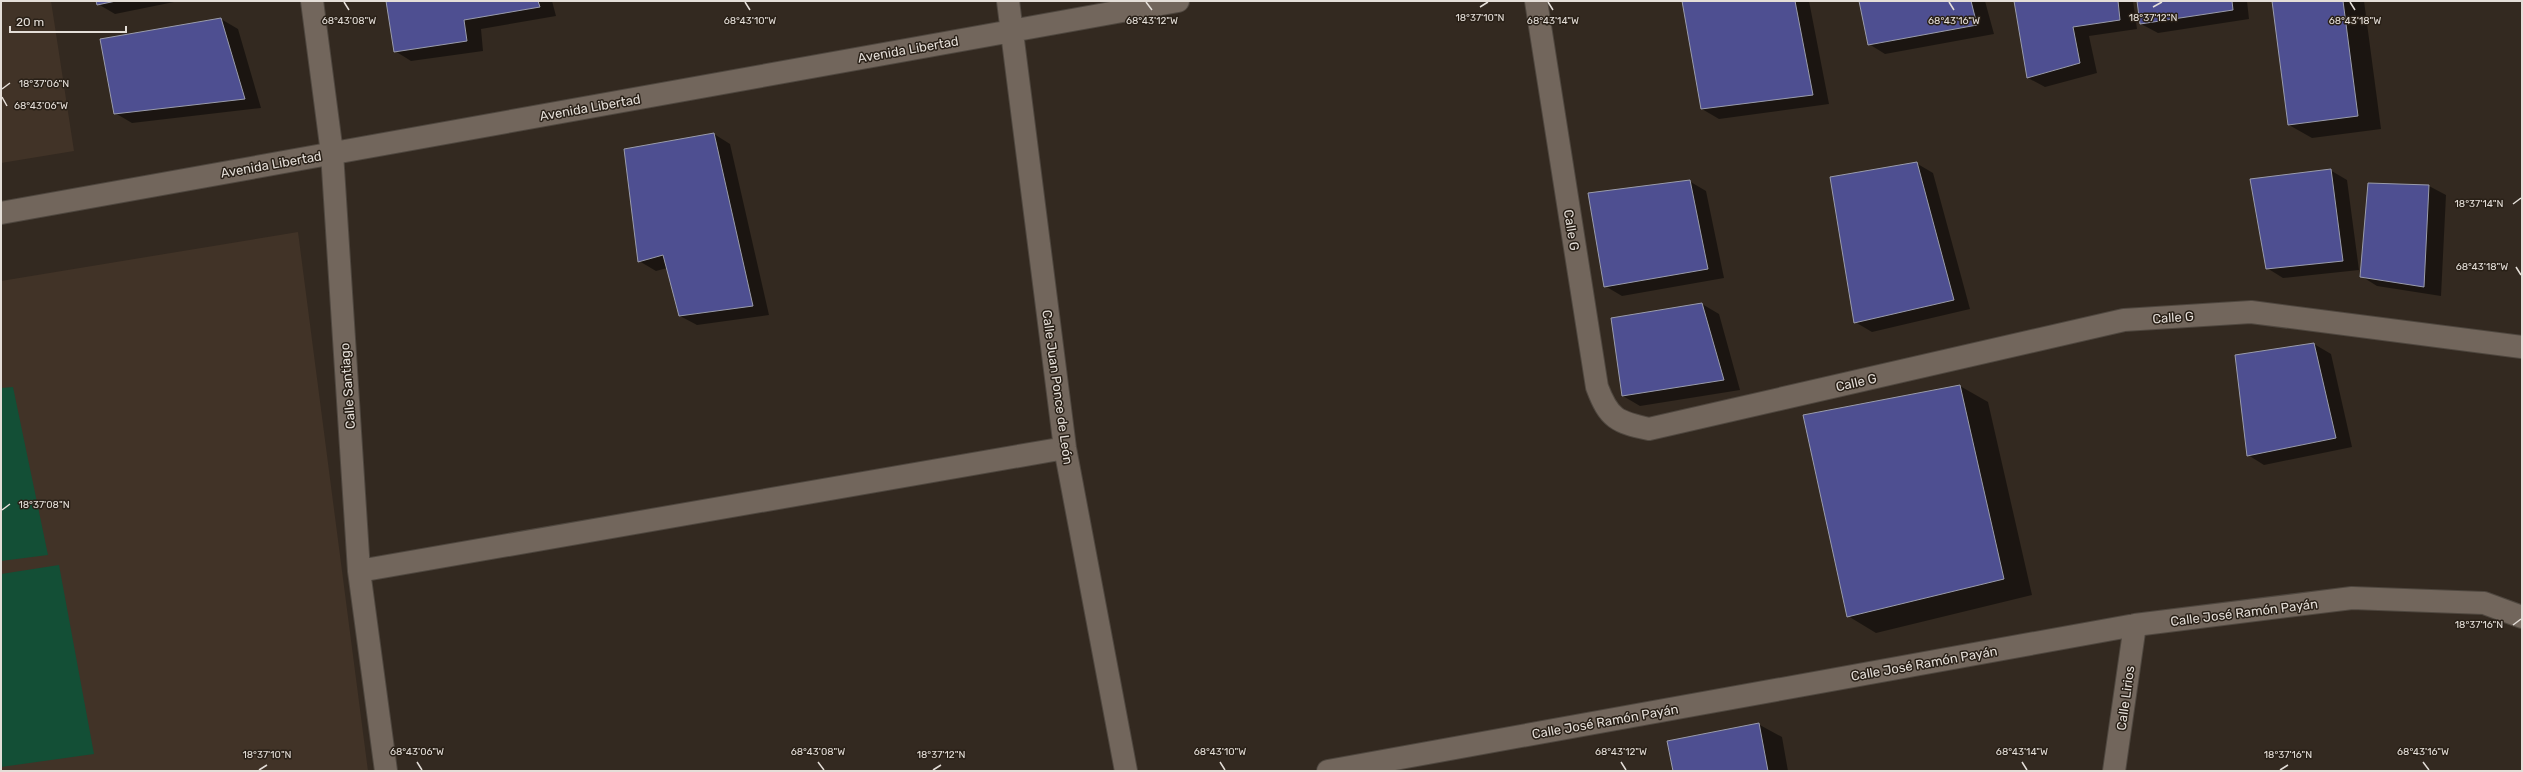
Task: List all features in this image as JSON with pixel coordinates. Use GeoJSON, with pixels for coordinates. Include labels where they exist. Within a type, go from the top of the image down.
{"type":"FeatureCollection","features":[{"type":"Feature","properties":{"kind":"street","name":"Calle Santiago"},"geometry":{"type":"LineString","coordinates":[[312,1],[332,153],[359,571],[386,771]]}},
{"type":"Feature","properties":{"kind":"street","name":"Calle Juan Ponce de León"},"geometry":{"type":"LineString","coordinates":[[1008,1],[1014,30],[1065,448],[1126,771]]}},
{"type":"Feature","properties":{"kind":"street","name":"Avenida Libertad"},"geometry":{"type":"LineString","coordinates":[[1,213],[1178,1]]}},
{"type":"Feature","properties":{"kind":"street","name":"Calle G"},"geometry":{"type":"LineString","coordinates":[[1536,1],[1597,387],[1605,408],[1623,424],[1649,429],[2124,320],[2251,312],[2522,347]]}},
{"type":"Feature","properties":{"kind":"street"},"geometry":{"type":"LineString","coordinates":[[359,571],[1065,448]]}},
{"type":"Feature","properties":{"kind":"street","name":"Calle José Ramón Payán"},"geometry":{"type":"LineString","coordinates":[[1328,771],[2135,625],[2352,598],[2484,603],[2522,617]]}},
{"type":"Feature","properties":{"kind":"street","name":"Calle Lirios"},"geometry":{"type":"LineString","coordinates":[[2114,771],[2135,625]]}},
{"type":"Feature","properties":{"kind":"shaded area"},"geometry":{"type":"Polygon","coordinates":[[[1,1],[51,1],[74,151],[1,163],[1,1]]]}},
{"type":"Feature","properties":{"kind":"shaded area"},"geometry":{"type":"Polygon","coordinates":[[[298,232],[368,771],[1,771],[1,281],[298,232]]]}},
{"type":"Feature","properties":{"kind":"green space"},"geometry":{"type":"Polygon","coordinates":[[[13,387],[48,555],[1,561],[1,388],[13,387]]]}},
{"type":"Feature","properties":{"kind":"green space"},"geometry":{"type":"Polygon","coordinates":[[[59,565],[94,754],[1,767],[1,574],[59,565]]]}},
{"type":"Feature","properties":{"kind":"building"},"geometry":{"type":"Polygon","coordinates":[[[96,1],[116,1],[97,5],[96,1]]]}},
{"type":"Feature","properties":{"kind":"building"},"geometry":{"type":"Polygon","coordinates":[[[386,1],[538,1],[540,7],[464,20],[467,41],[394,52],[386,1]]]}},
{"type":"Feature","properties":{"kind":"building"},"geometry":{"type":"Polygon","coordinates":[[[1682,1],[1795,1],[1813,95],[1701,109],[1682,1]]]}},
{"type":"Feature","properties":{"kind":"building"},"geometry":{"type":"Polygon","coordinates":[[[1859,1],[1971,1],[1977,25],[1868,45],[1859,1]]]}},
{"type":"Feature","properties":{"kind":"building"},"geometry":{"type":"Polygon","coordinates":[[[2014,1],[2118,1],[2120,20],[2073,27],[2080,63],[2027,78],[2014,1]]]}},
{"type":"Feature","properties":{"kind":"building"},"geometry":{"type":"Polygon","coordinates":[[[2137,1],[2232,1],[2233,10],[2140,24],[2137,1]]]}},
{"type":"Feature","properties":{"kind":"building"},"geometry":{"type":"Polygon","coordinates":[[[2272,1],[2343,1],[2358,116],[2288,125],[2272,1]]]}},
{"type":"Feature","properties":{"kind":"building"},"geometry":{"type":"Polygon","coordinates":[[[221,18],[245,99],[114,114],[100,39],[221,18]]]}},
{"type":"Feature","properties":{"kind":"building"},"geometry":{"type":"Polygon","coordinates":[[[714,133],[753,306],[679,316],[663,255],[638,262],[624,149],[714,133]]]}},
{"type":"Feature","properties":{"kind":"building"},"geometry":{"type":"Polygon","coordinates":[[[1917,162],[1954,300],[1854,323],[1830,177],[1917,162]]]}},
{"type":"Feature","properties":{"kind":"building"},"geometry":{"type":"Polygon","coordinates":[[[2331,169],[2343,261],[2266,269],[2250,179],[2331,169]]]}},
{"type":"Feature","properties":{"kind":"building"},"geometry":{"type":"Polygon","coordinates":[[[1690,180],[1708,269],[1604,287],[1588,193],[1690,180]]]}},
{"type":"Feature","properties":{"kind":"building"},"geometry":{"type":"Polygon","coordinates":[[[2368,183],[2429,185],[2424,287],[2360,277],[2368,183]]]}},
{"type":"Feature","properties":{"kind":"building"},"geometry":{"type":"Polygon","coordinates":[[[1702,303],[1724,380],[1622,396],[1611,318],[1702,303]]]}},
{"type":"Feature","properties":{"kind":"building"},"geometry":{"type":"Polygon","coordinates":[[[2314,343],[2336,438],[2247,456],[2235,355],[2314,343]]]}},
{"type":"Feature","properties":{"kind":"building"},"geometry":{"type":"Polygon","coordinates":[[[1960,385],[2004,579],[1847,617],[1803,415],[1960,385]]]}},
{"type":"Feature","properties":{"kind":"building"},"geometry":{"type":"Polygon","coordinates":[[[1759,723],[1768,771],[1673,771],[1667,741],[1759,723]]]}}]}
